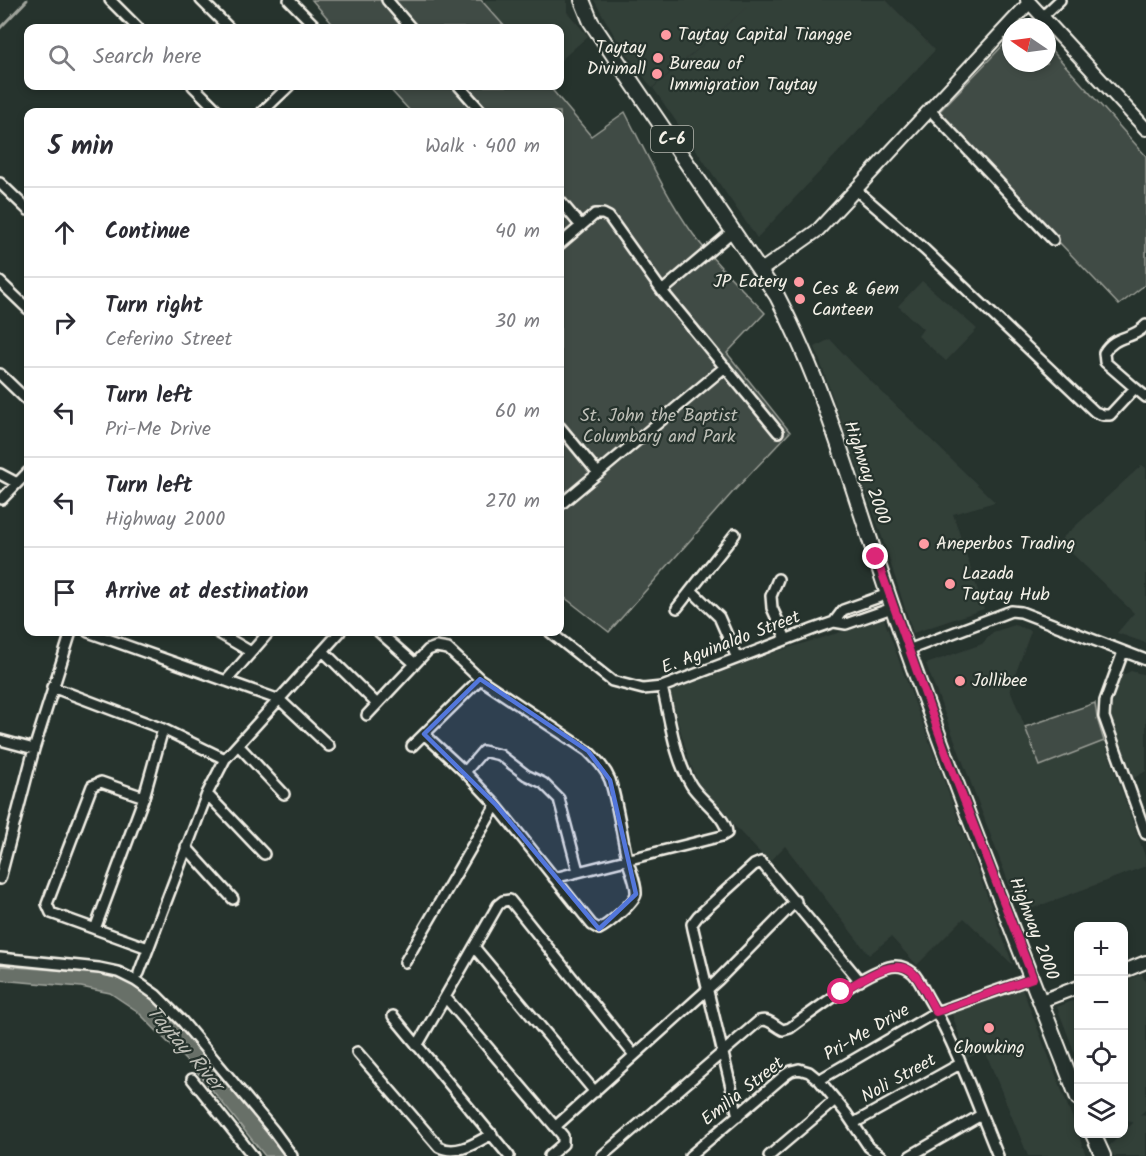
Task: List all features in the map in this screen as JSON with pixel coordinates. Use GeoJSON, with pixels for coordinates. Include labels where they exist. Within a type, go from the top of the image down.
{"type":"FeatureCollection","features":[{"type":"Feature","properties":{"kind":"main road","name":"Highway 2000"},"geometry":{"type":"LineString","coordinates":[[582,0],[591,22],[777,296],[790,321],[819,391],[892,608],[1074,1087]]}},
{"type":"Feature","properties":{"kind":"main road"},"geometry":{"type":"LineString","coordinates":[[1095,1138],[1102,1156]]}},
{"type":"Feature","properties":{"kind":"street"},"geometry":{"type":"LineString","coordinates":[[110,0],[134,24]]}},
{"type":"Feature","properties":{"kind":"street"},"geometry":{"type":"LineString","coordinates":[[201,0],[225,24]]}},
{"type":"Feature","properties":{"kind":"street"},"geometry":{"type":"LineString","coordinates":[[289,0],[313,24]]}},
{"type":"Feature","properties":{"kind":"street"},"geometry":{"type":"LineString","coordinates":[[387,0],[408,24]]}},
{"type":"Feature","properties":{"kind":"street"},"geometry":{"type":"LineString","coordinates":[[1042,17],[1060,0]]}},
{"type":"Feature","properties":{"kind":"street"},"geometry":{"type":"LineString","coordinates":[[760,271],[818,230],[1028,1],[1146,129]]}},
{"type":"Feature","properties":{"kind":"street"},"geometry":{"type":"LineString","coordinates":[[197,90],[215,108]]}},
{"type":"Feature","properties":{"kind":"street"},"geometry":{"type":"LineString","coordinates":[[266,108],[283,90]]}},
{"type":"Feature","properties":{"kind":"street"},"geometry":{"type":"LineString","coordinates":[[463,90],[478,108]]}},
{"type":"Feature","properties":{"kind":"street"},"geometry":{"type":"LineString","coordinates":[[929,109],[1053,240]]}},
{"type":"Feature","properties":{"kind":"street"},"geometry":{"type":"LineString","coordinates":[[0,183],[24,206]]}},
{"type":"Feature","properties":{"kind":"street"},"geometry":{"type":"LineString","coordinates":[[855,189],[925,250],[1095,412],[1103,416],[1110,415],[1135,388]]}},
{"type":"Feature","properties":{"kind":"street"},"geometry":{"type":"LineString","coordinates":[[564,206],[581,226]]}},
{"type":"Feature","properties":{"kind":"street"},"geometry":{"type":"LineString","coordinates":[[564,241],[595,214],[609,217],[662,291],[778,432]]}},
{"type":"Feature","properties":{"kind":"street"},"geometry":{"type":"LineString","coordinates":[[662,291],[733,231]]}},
{"type":"Feature","properties":{"kind":"street"},"geometry":{"type":"LineString","coordinates":[[0,282],[24,305]]}},
{"type":"Feature","properties":{"kind":"street"},"geometry":{"type":"LineString","coordinates":[[1146,325],[1136,334],[1126,335],[1116,340],[1106,349],[1103,356],[1105,362],[1146,398]]}},
{"type":"Feature","properties":{"kind":"street"},"geometry":{"type":"LineString","coordinates":[[564,502],[725,367]]}},
{"type":"Feature","properties":{"kind":"street"},"geometry":{"type":"LineString","coordinates":[[0,374],[24,397]]}},
{"type":"Feature","properties":{"kind":"street"},"geometry":{"type":"LineString","coordinates":[[564,432],[598,473]]}},
{"type":"Feature","properties":{"kind":"street"},"geometry":{"type":"LineString","coordinates":[[0,474],[17,483]]}},
{"type":"Feature","properties":{"kind":"street"},"geometry":{"type":"LineString","coordinates":[[2,499],[24,476]]}},
{"type":"Feature","properties":{"kind":"street"},"geometry":{"type":"LineString","coordinates":[[678,608],[735,534]]}},
{"type":"Feature","properties":{"kind":"street"},"geometry":{"type":"LineString","coordinates":[[778,579],[771,596],[772,608],[786,639]]}},
{"type":"Feature","properties":{"kind":"street"},"geometry":{"type":"LineString","coordinates":[[692,591],[719,617],[737,658]]}},
{"type":"Feature","properties":{"kind":"street","name":"E. Aguinaldo Street"},"geometry":{"type":"LineString","coordinates":[[834,622],[843,610],[888,594]]}},
{"type":"Feature","properties":{"kind":"street","name":"E. Aguinaldo Street"},"geometry":{"type":"LineString","coordinates":[[555,636],[612,681],[643,689],[662,687],[834,622],[846,624],[892,608]]}},
{"type":"Feature","properties":{"kind":"street"},"geometry":{"type":"LineString","coordinates":[[908,650],[1011,611],[1021,612],[1146,660]]}},
{"type":"Feature","properties":{"kind":"street"},"geometry":{"type":"LineString","coordinates":[[0,879],[34,749],[70,636]]}},
{"type":"Feature","properties":{"kind":"street"},"geometry":{"type":"LineString","coordinates":[[99,636],[280,700],[329,746]]}},
{"type":"Feature","properties":{"kind":"street"},"geometry":{"type":"LineString","coordinates":[[224,636],[251,652]]}},
{"type":"Feature","properties":{"kind":"street"},"geometry":{"type":"LineString","coordinates":[[226,681],[265,636]]}},
{"type":"Feature","properties":{"kind":"street"},"geometry":{"type":"LineString","coordinates":[[139,973],[207,794],[225,759],[336,636]]}},
{"type":"Feature","properties":{"kind":"street"},"geometry":{"type":"LineString","coordinates":[[384,636],[414,663]]}},
{"type":"Feature","properties":{"kind":"street"},"geometry":{"type":"LineString","coordinates":[[367,715],[428,650],[436,647],[448,649],[480,679],[588,751],[602,764],[610,780],[636,894],[633,901],[606,926],[599,929],[592,925],[496,806],[465,772],[424,734]]}},
{"type":"Feature","properties":{"kind":"street"},"geometry":{"type":"LineString","coordinates":[[323,651],[377,704]]}},
{"type":"Feature","properties":{"kind":"street"},"geometry":{"type":"LineString","coordinates":[[1123,652],[1105,701],[1104,717],[1146,834]]}},
{"type":"Feature","properties":{"kind":"street"},"geometry":{"type":"LineString","coordinates":[[412,746],[480,679]]}},
{"type":"Feature","properties":{"kind":"street"},"geometry":{"type":"LineString","coordinates":[[52,687],[163,729],[225,759]]}},
{"type":"Feature","properties":{"kind":"street"},"geometry":{"type":"LineString","coordinates":[[554,878],[727,833],[723,822],[692,787],[683,770],[662,687]]}},
{"type":"Feature","properties":{"kind":"street"},"geometry":{"type":"LineString","coordinates":[[95,929],[144,797],[163,729]]}},
{"type":"Feature","properties":{"kind":"street"},"geometry":{"type":"LineString","coordinates":[[0,740],[34,749]]}},
{"type":"Feature","properties":{"kind":"street"},"geometry":{"type":"LineString","coordinates":[[238,745],[284,794]]}},
{"type":"Feature","properties":{"kind":"street"},"geometry":{"type":"LineString","coordinates":[[465,772],[483,751],[492,752],[500,755],[526,775],[543,783],[559,799],[578,871]]}},
{"type":"Feature","properties":{"kind":"street"},"geometry":{"type":"LineString","coordinates":[[144,797],[101,782],[92,786],[47,904],[51,913],[148,948]]}},
{"type":"Feature","properties":{"kind":"street"},"geometry":{"type":"LineString","coordinates":[[207,794],[264,854]]}},
{"type":"Feature","properties":{"kind":"street"},"geometry":{"type":"LineString","coordinates":[[405,962],[496,806]]}},
{"type":"Feature","properties":{"kind":"street"},"geometry":{"type":"LineString","coordinates":[[186,847],[233,899]]}},
{"type":"Feature","properties":{"kind":"street"},"geometry":{"type":"LineString","coordinates":[[738,1116],[692,924],[698,916],[754,865],[761,862],[860,981]]}},
{"type":"Feature","properties":{"kind":"street"},"geometry":{"type":"LineString","coordinates":[[417,1046],[498,905],[510,900],[634,1054]]}},
{"type":"Feature","properties":{"kind":"street"},"geometry":{"type":"LineString","coordinates":[[556,1126],[708,988],[796,902]]}},
{"type":"Feature","properties":{"kind":"street"},"geometry":{"type":"LineString","coordinates":[[474,947],[595,1092]]}},
{"type":"Feature","properties":{"kind":"street"},"geometry":{"type":"LineString","coordinates":[[0,958],[99,968],[118,972],[136,981],[156,995],[182,1021],[292,1156]]}},
{"type":"Feature","properties":{"kind":"street"},"geometry":{"type":"LineString","coordinates":[[1128,969],[1146,962]]}},
{"type":"Feature","properties":{"kind":"street"},"geometry":{"type":"LineString","coordinates":[[602,1156],[759,1021],[771,1022],[783,1030],[790,1028],[860,981],[893,966],[904,967],[914,974],[936,1012],[998,1156]]}},
{"type":"Feature","properties":{"kind":"street","name":"Pri-Me Drive"},"geometry":{"type":"LineString","coordinates":[[819,1080],[936,1012],[1033,978]]}},
{"type":"Feature","properties":{"kind":"street"},"geometry":{"type":"LineString","coordinates":[[1041,1000],[1074,988]]}},
{"type":"Feature","properties":{"kind":"street"},"geometry":{"type":"LineString","coordinates":[[446,998],[563,1136],[563,1144],[549,1156]]}},
{"type":"Feature","properties":{"kind":"street"},"geometry":{"type":"LineString","coordinates":[[393,1016],[509,1156]]}},
{"type":"Feature","properties":{"kind":"street"},"geometry":{"type":"LineString","coordinates":[[357,1052],[439,1147],[447,1152],[457,1153],[492,1134]]}},
{"type":"Feature","properties":{"kind":"street","name":"Noli Street"},"geometry":{"type":"LineString","coordinates":[[854,1124],[960,1064]]}},
{"type":"Feature","properties":{"kind":"street","name":"Emilia Street"},"geometry":{"type":"LineString","coordinates":[[690,1156],[791,1071],[799,1069],[809,1072],[819,1080]]}},
{"type":"Feature","properties":{"kind":"street"},"geometry":{"type":"LineString","coordinates":[[192,1079],[252,1156]]}},
{"type":"Feature","properties":{"kind":"street"},"geometry":{"type":"LineString","coordinates":[[819,1080],[869,1147],[881,1156]]}},
{"type":"Feature","properties":{"kind":"street"},"geometry":{"type":"LineString","coordinates":[[770,1156],[834,1101]]}},
{"type":"Feature","properties":{"kind":"street"},"geometry":{"type":"LineString","coordinates":[[910,1156],[981,1115]]}},
{"type":"Feature","properties":{"kind":"highlighted area"},"geometry":{"type":"Polygon","coordinates":[[[480,679],[588,751],[610,780],[636,894],[599,929],[496,805],[424,734],[480,679]]]}},
{"type":"Feature","properties":{"kind":"shaded area"},"geometry":{"type":"Polygon","coordinates":[[[486,0],[567,0],[567,12],[588,36],[564,57],[564,24],[502,24],[483,2],[486,0]]]}},
{"type":"Feature","properties":{"kind":"shaded area"},"geometry":{"type":"Polygon","coordinates":[[[594,0],[886,0],[935,50],[757,238],[653,88],[752,3],[652,88],[617,40],[594,0]]]}},
{"type":"Feature","properties":{"kind":"shaded area"},"geometry":{"type":"Polygon","coordinates":[[[922,281],[977,329],[946,361],[918,336],[923,329],[898,306],[922,281]]]}},
{"type":"Feature","properties":{"kind":"shaded area"},"geometry":{"type":"Polygon","coordinates":[[[830,339],[995,502],[953,514],[984,609],[913,633],[815,347],[830,339]]]}},
{"type":"Feature","properties":{"kind":"shaded area"},"geometry":{"type":"Polygon","coordinates":[[[1142,465],[1146,468],[1146,643],[1117,633],[1134,613],[1059,541],[1142,465]]]}},
{"type":"Feature","properties":{"kind":"shaded area"},"geometry":{"type":"Polygon","coordinates":[[[884,619],[1013,965],[964,918],[917,965],[891,937],[869,955],[785,846],[769,862],[715,806],[698,783],[689,760],[669,691],[778,651],[884,619]]]}},
{"type":"Feature","properties":{"kind":"shaded area"},"geometry":{"type":"Polygon","coordinates":[[[1015,625],[1031,631],[1010,689],[1040,765],[1104,741],[1146,859],[1146,866],[1020,913],[926,664],[982,644],[993,632],[1015,625]]]}},
{"type":"Feature","properties":{"kind":"shaded area"},"geometry":{"type":"Polygon","coordinates":[[[1131,671],[1146,675],[1146,771],[1134,778],[1109,712],[1121,676],[1131,671]]]}},
{"type":"Feature","properties":{"kind":"shaded area"},"geometry":{"type":"Polygon","coordinates":[[[1142,974],[1146,984],[1146,1109],[1140,1115],[1146,1116],[1146,1156],[1113,1156],[1109,1146],[1117,1138],[1128,1138],[1128,1128],[1133,1123],[1128,1120],[1128,979],[1142,974]]]}},
{"type":"Feature","properties":{"kind":"shaded area"},"geometry":{"type":"Polygon","coordinates":[[[1022,988],[1074,1122],[1074,1138],[1080,1138],[1086,1156],[1028,1156],[985,1051],[967,1058],[952,1014],[1022,988]]]}},
{"type":"Feature","properties":{"kind":"shaded area"},"geometry":{"type":"Polygon","coordinates":[[[1074,1001],[1074,1051],[1057,1007],[1074,1001]]]}},
{"type":"Feature","properties":{"kind":"green space"},"geometry":{"type":"Polygon","coordinates":[[[312,0],[481,0],[502,24],[333,24],[312,0]]]}},
{"type":"Feature","properties":{"kind":"green space"},"geometry":{"type":"Polygon","coordinates":[[[1002,46],[1002,72],[1056,72],[1056,55],[1146,156],[1146,284],[1119,305],[937,114],[1002,46]]]}},
{"type":"Feature","properties":{"kind":"green space","name":"St. John the Baptist Columbary and Park"},"geometry":{"type":"Polygon","coordinates":[[[391,90],[552,90],[591,136],[625,112],[683,220],[701,245],[765,313],[727,353],[790,432],[732,493],[609,632],[564,597],[564,108],[407,108],[391,90]]]}},
{"type":"Feature","properties":{"kind":"green space"},"geometry":{"type":"Polygon","coordinates":[[[1095,703],[1104,741],[1040,766],[1025,727],[1095,703]]]}},
{"type":"Feature","properties":{"kind":"water","name":"Taytay River"},"geometry":{"type":"Polygon","coordinates":[[[0,966],[97,973],[129,982],[163,1007],[213,1065],[285,1156],[265,1156],[201,1076],[137,1011],[110,993],[81,987],[0,980],[0,966]]]}},
{"type":"Feature","properties":{"kind":"waterway"},"geometry":{"type":"LineString","coordinates":[[0,28],[27,0]]}},
{"type":"Feature","properties":{"kind":"place","name":"Taytay Capital Tiangge"},"geometry":{"type":"Point","coordinates":[666,35]}},
{"type":"Feature","properties":{"kind":"place","name":"Taytay Divimall"},"geometry":{"type":"Point","coordinates":[658,58]}},
{"type":"Feature","properties":{"kind":"place","name":"Bureau of Immigration Taytay"},"geometry":{"type":"Point","coordinates":[657,74]}},
{"type":"Feature","properties":{"kind":"place","name":"JP Eatery"},"geometry":{"type":"Point","coordinates":[799,282]}},
{"type":"Feature","properties":{"kind":"place","name":"Ces & Gem Canteen"},"geometry":{"type":"Point","coordinates":[800,299]}},
{"type":"Feature","properties":{"kind":"place","name":"Aneperbos Trading"},"geometry":{"type":"Point","coordinates":[924,544]}},
{"type":"Feature","properties":{"kind":"place","name":"Lazada Taytay Hub"},"geometry":{"type":"Point","coordinates":[950,584]}},
{"type":"Feature","properties":{"kind":"place","name":"Jollibee"},"geometry":{"type":"Point","coordinates":[960,681]}},
{"type":"Feature","properties":{"kind":"place","name":"Chowking"},"geometry":{"type":"Point","coordinates":[989,1028]}},
{"type":"Feature","properties":{"kind":"route"},"geometry":{"type":"LineString","coordinates":[[841,992],[893,966],[904,967],[914,974],[936,1012],[1033,978],[948,759],[892,608],[876,557]]}}]}
